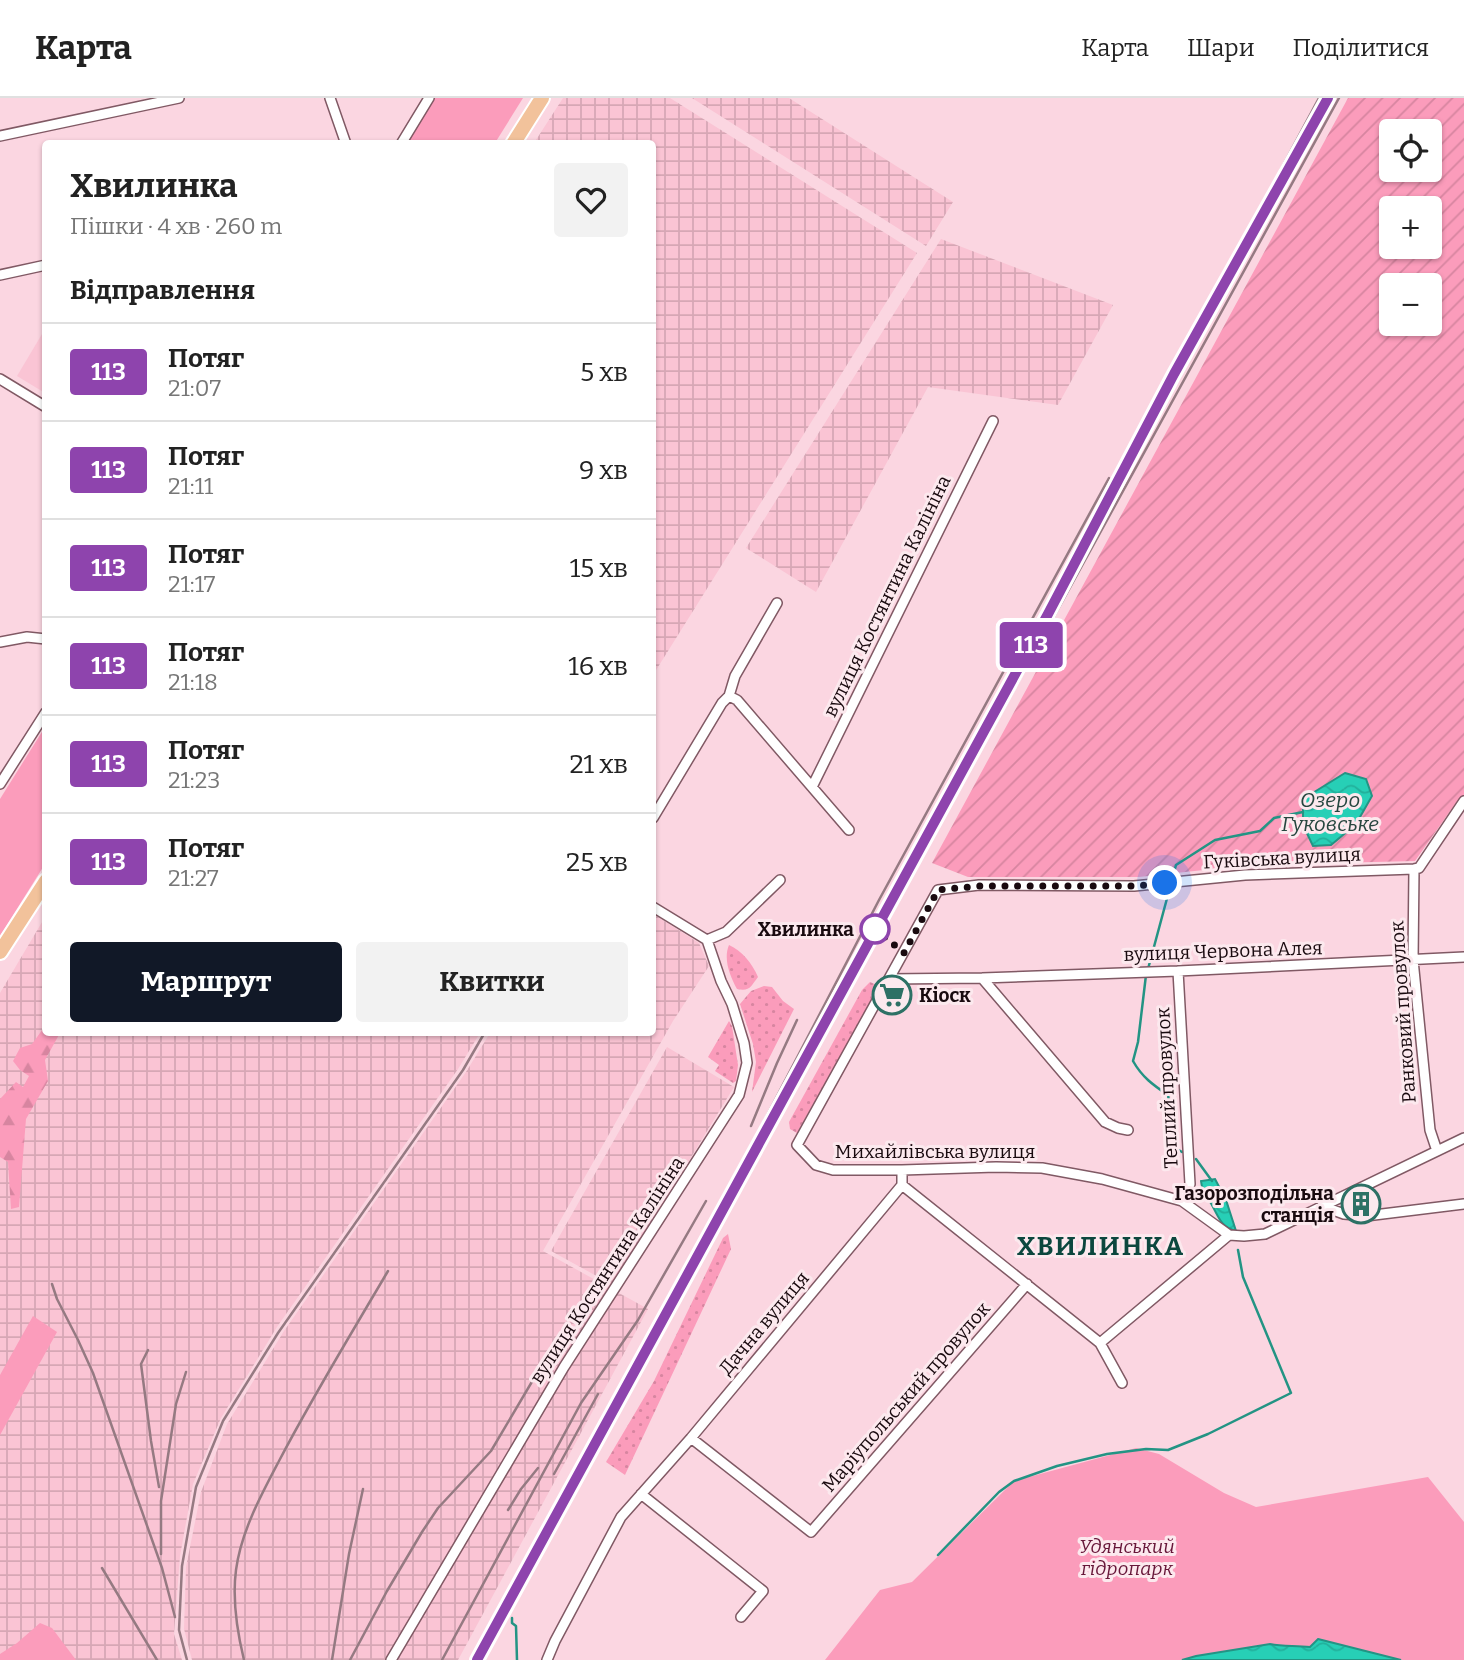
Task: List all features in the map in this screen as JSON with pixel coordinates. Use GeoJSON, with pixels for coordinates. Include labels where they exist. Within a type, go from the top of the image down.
{"type":"FeatureCollection","features":[{"type":"Feature","properties":{"kind":"main road"},"geometry":{"type":"LineString","coordinates":[[516,140],[542,98]]}},
{"type":"Feature","properties":{"kind":"main road"},"geometry":{"type":"LineString","coordinates":[[0,952],[42,887]]}},
{"type":"Feature","properties":{"kind":"street"},"geometry":{"type":"LineString","coordinates":[[0,136],[179,98]]}},
{"type":"Feature","properties":{"kind":"street"},"geometry":{"type":"LineString","coordinates":[[330,98],[345,140]]}},
{"type":"Feature","properties":{"kind":"street"},"geometry":{"type":"LineString","coordinates":[[403,140],[429,98]]}},
{"type":"Feature","properties":{"kind":"street"},"geometry":{"type":"LineString","coordinates":[[0,275],[42,266]]}},
{"type":"Feature","properties":{"kind":"street"},"geometry":{"type":"LineString","coordinates":[[0,379],[42,405]]}},
{"type":"Feature","properties":{"kind":"street","name":"вулиця Костянтина Калініна"},"geometry":{"type":"LineString","coordinates":[[813,787],[993,421]]}},
{"type":"Feature","properties":{"kind":"street"},"geometry":{"type":"LineString","coordinates":[[656,813],[722,703],[729,696],[735,676],[777,603]]}},
{"type":"Feature","properties":{"kind":"street"},"geometry":{"type":"LineString","coordinates":[[0,642],[27,637],[42,639]]}},
{"type":"Feature","properties":{"kind":"street"},"geometry":{"type":"LineString","coordinates":[[729,696],[737,700],[849,830]]}},
{"type":"Feature","properties":{"kind":"street"},"geometry":{"type":"LineString","coordinates":[[0,784],[42,718]]}},
{"type":"Feature","properties":{"kind":"street"},"geometry":{"type":"LineString","coordinates":[[1416,868],[1464,801]]}},
{"type":"Feature","properties":{"kind":"street","name":"Гуківська вулиця"},"geometry":{"type":"LineString","coordinates":[[890,979],[938,890],[979,886],[1135,886],[1245,874],[1416,868]]}},
{"type":"Feature","properties":{"kind":"street","name":"Ранковий провулок"},"geometry":{"type":"LineString","coordinates":[[1416,868],[1413,960],[1430,1130],[1437,1151]]}},
{"type":"Feature","properties":{"kind":"street"},"geometry":{"type":"LineString","coordinates":[[656,909],[707,940],[726,932],[780,880]]}},
{"type":"Feature","properties":{"kind":"street","name":"вулиця Костянтина Калініна"},"geometry":{"type":"LineString","coordinates":[[391,1660],[564,1367],[739,1096],[747,1063],[744,1043],[707,940]]}},
{"type":"Feature","properties":{"kind":"street","name":"вулиця Червона Алея"},"geometry":{"type":"LineString","coordinates":[[890,979],[1178,971],[1464,957]]}},
{"type":"Feature","properties":{"kind":"street","name":"Теплий провулок"},"geometry":{"type":"LineString","coordinates":[[1178,971],[1191,1184],[1182,1201]]}},
{"type":"Feature","properties":{"kind":"street"},"geometry":{"type":"LineString","coordinates":[[982,978],[1105,1122],[1128,1130]]}},
{"type":"Feature","properties":{"kind":"street","name":"Михайлівська вулиця"},"geometry":{"type":"LineString","coordinates":[[890,979],[797,1145],[816,1165],[833,1170],[1042,1168],[1182,1201],[1229,1235]]}},
{"type":"Feature","properties":{"kind":"street"},"geometry":{"type":"LineString","coordinates":[[1100,1343],[1229,1235],[1265,1234],[1464,1138]]}},
{"type":"Feature","properties":{"kind":"street"},"geometry":{"type":"LineString","coordinates":[[902,1170],[902,1185],[1100,1343],[1122,1383]]}},
{"type":"Feature","properties":{"kind":"street","name":"Дачна вулиця"},"geometry":{"type":"LineString","coordinates":[[547,1660],[621,1517],[691,1438],[902,1185]]}},
{"type":"Feature","properties":{"kind":"street"},"geometry":{"type":"LineString","coordinates":[[1322,1206],[1343,1214],[1366,1216],[1464,1204]]}},
{"type":"Feature","properties":{"kind":"street","name":"Маріупольський провулок"},"geometry":{"type":"LineString","coordinates":[[691,1438],[811,1532],[1027,1284]]}},
{"type":"Feature","properties":{"kind":"street"},"geometry":{"type":"LineString","coordinates":[[641,1494],[763,1591],[741,1617]]}},
{"type":"Feature","properties":{"kind":"shaded area"},"geometry":{"type":"Polygon","coordinates":[[[563,98],[670,98],[917,253],[656,670],[656,140],[536,140],[563,98]]]}},
{"type":"Feature","properties":{"kind":"shaded area"},"geometry":{"type":"Polygon","coordinates":[[[692,98],[789,98],[953,202],[926,246],[692,98]]]}},
{"type":"Feature","properties":{"kind":"shaded area"},"geometry":{"type":"Polygon","coordinates":[[[941,239],[1113,305],[1058,405],[928,387],[816,592],[746,548],[941,239]]]}},
{"type":"Feature","properties":{"kind":"shaded area"},"geometry":{"type":"Polygon","coordinates":[[[42,334],[42,391],[17,376],[42,334]]]}},
{"type":"Feature","properties":{"kind":"shaded area"},"geometry":{"type":"Polygon","coordinates":[[[656,916],[699,943],[709,966],[673,1021],[543,1251],[648,1309],[458,1660],[192,1660],[184,1629],[186,1567],[201,1492],[227,1424],[284,1331],[466,1072],[488,1036],[656,1036],[656,916]]]}},
{"type":"Feature","properties":{"kind":"shaded area"},"geometry":{"type":"Polygon","coordinates":[[[42,922],[42,1036],[478,1036],[458,1069],[277,1327],[221,1418],[193,1484],[180,1556],[174,1634],[182,1660],[0,1660],[0,993],[42,922]]]}},
{"type":"Feature","properties":{"kind":"shaded area"},"geometry":{"type":"Polygon","coordinates":[[[667,1047],[734,1087],[613,1285],[551,1251],[667,1047]]]}},
{"type":"Feature","properties":{"kind":"green space"},"geometry":{"type":"Polygon","coordinates":[[[433,98],[523,98],[497,140],[407,140],[433,98]]]}},
{"type":"Feature","properties":{"kind":"green space"},"geometry":{"type":"Polygon","coordinates":[[[1348,98],[1464,98],[1464,797],[1460,797],[1415,861],[1250,865],[1139,877],[968,877],[932,863],[1348,98]]]}},
{"type":"Feature","properties":{"kind":"green space"},"geometry":{"type":"Polygon","coordinates":[[[42,732],[42,869],[0,936],[0,799],[42,732]]]}},
{"type":"Feature","properties":{"kind":"green space"},"geometry":{"type":"Polygon","coordinates":[[[729,945],[746,958],[758,977],[748,989],[737,989],[732,979],[727,962],[729,945]]]}},
{"type":"Feature","properties":{"kind":"green space"},"geometry":{"type":"Polygon","coordinates":[[[870,982],[879,986],[797,1133],[790,1129],[789,1122],[862,990],[870,982]]]}},
{"type":"Feature","properties":{"kind":"green space"},"geometry":{"type":"Polygon","coordinates":[[[764,986],[772,987],[783,1001],[794,1009],[752,1092],[756,1062],[740,1004],[751,991],[764,986]]]}},
{"type":"Feature","properties":{"kind":"green space"},"geometry":{"type":"Polygon","coordinates":[[[729,1021],[738,1065],[736,1081],[733,1083],[715,1071],[719,1065],[708,1057],[729,1021]]]}},
{"type":"Feature","properties":{"kind":"green space"},"geometry":{"type":"Polygon","coordinates":[[[42,1030],[42,1036],[58,1036],[45,1060],[48,1081],[26,1119],[19,1207],[11,1209],[8,1162],[0,1157],[0,1099],[16,1082],[23,1087],[29,1076],[13,1061],[20,1048],[32,1044],[42,1030]]]}},
{"type":"Feature","properties":{"kind":"green space"},"geometry":{"type":"Polygon","coordinates":[[[728,1234],[731,1249],[625,1475],[606,1462],[654,1381],[723,1238],[728,1234]]]}},
{"type":"Feature","properties":{"kind":"green space"},"geometry":{"type":"Polygon","coordinates":[[[33,1316],[57,1332],[0,1435],[0,1375],[33,1316]]]}},
{"type":"Feature","properties":{"kind":"green space","name":"Удянський гідропарк"},"geometry":{"type":"Polygon","coordinates":[[[1136,1448],[1159,1454],[1224,1493],[1256,1507],[1428,1477],[1464,1522],[1464,1660],[825,1660],[880,1590],[912,1582],[1014,1481],[1136,1448]]]}},
{"type":"Feature","properties":{"kind":"green space"},"geometry":{"type":"Polygon","coordinates":[[[40,1623],[52,1628],[76,1660],[0,1660],[0,1654],[40,1623]]]}},
{"type":"Feature","properties":{"kind":"water","name":"Озеро Гуковське"},"geometry":{"type":"Polygon","coordinates":[[[1345,773],[1366,779],[1372,796],[1356,824],[1331,845],[1313,846],[1303,825],[1303,799],[1345,773]]]}},
{"type":"Feature","properties":{"kind":"water"},"geometry":{"type":"Polygon","coordinates":[[[1215,1179],[1226,1200],[1236,1231],[1227,1228],[1222,1222],[1203,1189],[1201,1181],[1215,1179]]]}},
{"type":"Feature","properties":{"kind":"water"},"geometry":{"type":"Polygon","coordinates":[[[1318,1639],[1401,1660],[1182,1660],[1270,1644],[1310,1647],[1318,1639]]]}},
{"type":"Feature","properties":{"kind":"waterway"},"geometry":{"type":"LineString","coordinates":[[1148,969],[1176,865],[1215,840],[1260,831],[1274,818],[1303,812]]}},
{"type":"Feature","properties":{"kind":"waterway"},"geometry":{"type":"LineString","coordinates":[[1146,975],[1138,1042],[1133,1061],[1148,1080],[1168,1095],[1177,1149],[1182,1152]]}},
{"type":"Feature","properties":{"kind":"waterway"},"geometry":{"type":"LineString","coordinates":[[1196,1159],[1212,1181]]}},
{"type":"Feature","properties":{"kind":"waterway"},"geometry":{"type":"LineString","coordinates":[[938,1555],[999,1492],[1014,1481],[1057,1466],[1107,1454],[1146,1449],[1168,1450],[1208,1434],[1291,1393],[1243,1277],[1238,1250]]}},
{"type":"Feature","properties":{"kind":"waterway"},"geometry":{"type":"LineString","coordinates":[[512,1618],[512,1623],[516,1626],[517,1660]]}},
{"type":"Feature","properties":{"kind":"railway"},"geometry":{"type":"LineString","coordinates":[[1281,169],[1319,98]]}},
{"type":"Feature","properties":{"kind":"railway"},"geometry":{"type":"LineString","coordinates":[[483,1660],[1339,98]]}},
{"type":"Feature","properties":{"kind":"railway"},"geometry":{"type":"LineString","coordinates":[[1111,494],[1174,374],[1292,162]]}},
{"type":"Feature","properties":{"kind":"railway"},"geometry":{"type":"LineString","coordinates":[[471,1660],[1109,478]]}},
{"type":"Feature","properties":{"kind":"railway"},"geometry":{"type":"LineString","coordinates":[[751,1126],[797,1020]]}},
{"type":"Feature","properties":{"kind":"railway"},"geometry":{"type":"LineString","coordinates":[[187,1660],[179,1630],[182,1566],[196,1487],[223,1421],[278,1333],[463,1070],[483,1036]]}},
{"type":"Feature","properties":{"kind":"railway"},"geometry":{"type":"LineString","coordinates":[[442,1660],[581,1403],[638,1320],[706,1201]]}},
{"type":"Feature","properties":{"kind":"railway"},"geometry":{"type":"LineString","coordinates":[[244,1660],[237,1627],[235,1593],[236,1570],[247,1528],[292,1437],[388,1271]]}},
{"type":"Feature","properties":{"kind":"railway"},"geometry":{"type":"LineString","coordinates":[[52,1284],[93,1373],[162,1568],[175,1617]]}},
{"type":"Feature","properties":{"kind":"railway"},"geometry":{"type":"LineString","coordinates":[[350,1660],[422,1532],[438,1508],[491,1451],[556,1341]]}},
{"type":"Feature","properties":{"kind":"railway"},"geometry":{"type":"LineString","coordinates":[[148,1350],[141,1364],[159,1487]]}},
{"type":"Feature","properties":{"kind":"railway"},"geometry":{"type":"LineString","coordinates":[[161,1554],[161,1501],[176,1404],[186,1372]]}},
{"type":"Feature","properties":{"kind":"railway"},"geometry":{"type":"LineString","coordinates":[[554,1474],[598,1394]]}},
{"type":"Feature","properties":{"kind":"railway"},"geometry":{"type":"LineString","coordinates":[[508,1510],[538,1468]]}},
{"type":"Feature","properties":{"kind":"railway"},"geometry":{"type":"LineString","coordinates":[[332,1660],[349,1554],[363,1489]]}},
{"type":"Feature","properties":{"kind":"railway"},"geometry":{"type":"LineString","coordinates":[[102,1568],[157,1660]]}},
{"type":"Feature","properties":{"kind":"train","name":"113"},"geometry":{"type":"LineString","coordinates":[[477,1660],[976,747],[1174,374],[1328,98]]}},
{"type":"Feature","properties":{"kind":"place","name":"Хвилинка"},"geometry":{"type":"Point","coordinates":[875,929]}},
{"type":"Feature","properties":{"kind":"place","name":"Кіоск"},"geometry":{"type":"Point","coordinates":[892,995]}},
{"type":"Feature","properties":{"kind":"place","name":"Газорозподільна станція"},"geometry":{"type":"Point","coordinates":[1361,1204]}},
{"type":"Feature","properties":{"kind":"district","name":"ХВИЛИНКА"},"geometry":{"type":"Point","coordinates":[1101,1246]}},
{"type":"Feature","properties":{"kind":"route"},"geometry":{"type":"LineString","coordinates":[[875,929],[904,953],[938,890],[979,886],[1135,886],[1165,883]]}}]}
